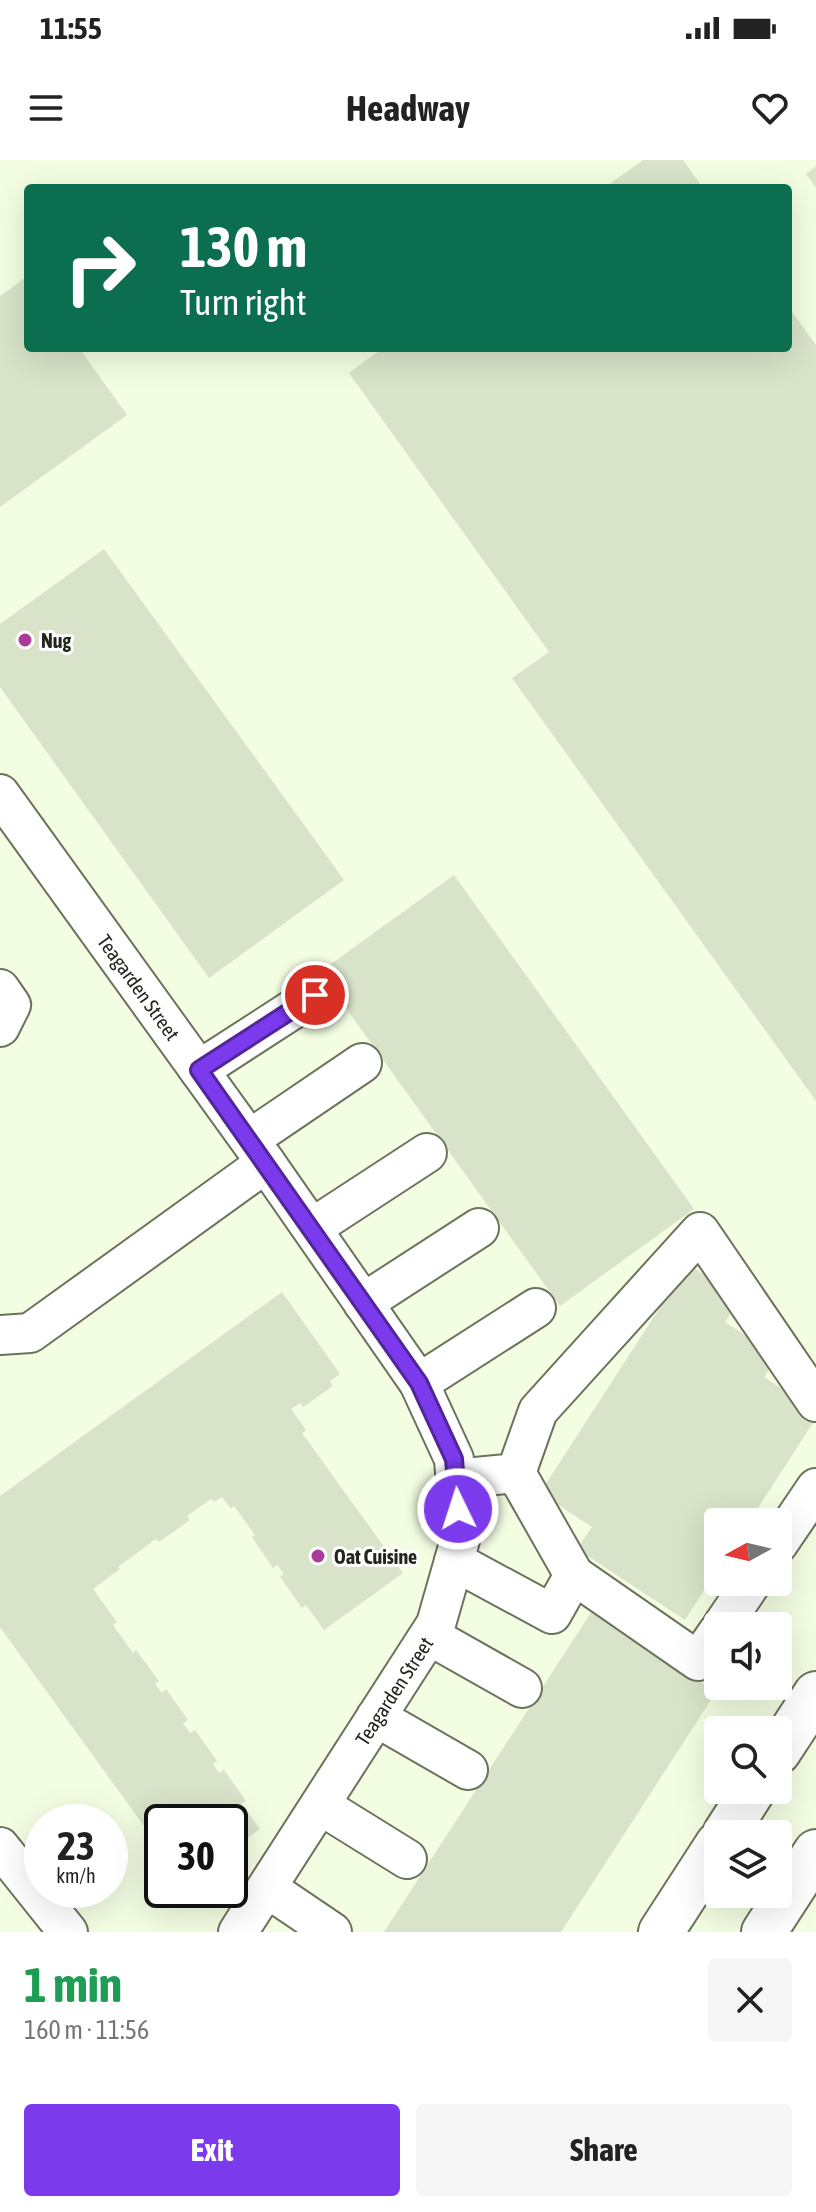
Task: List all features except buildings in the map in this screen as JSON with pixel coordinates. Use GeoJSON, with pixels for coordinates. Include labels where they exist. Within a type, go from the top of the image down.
{"type":"FeatureCollection","features":[{"type":"Feature","properties":{"kind":"highway"},"geometry":{"type":"LineString","coordinates":[[792,1731],[816,1694]]}},
{"type":"Feature","properties":{"kind":"highway"},"geometry":{"type":"LineString","coordinates":[[764,1932],[816,1852]]}},
{"type":"Feature","properties":{"kind":"highway"},"geometry":{"type":"LineString","coordinates":[[661,1932],[704,1866]]}},
{"type":"Feature","properties":{"kind":"street","name":"Teagarden Street"},"geometry":{"type":"LineString","coordinates":[[0,794],[258,1151],[419,1383],[454,1459],[460,1540],[430,1636],[238,1932]]}},
{"type":"Feature","properties":{"kind":"street"},"geometry":{"type":"LineString","coordinates":[[0,989],[11,1005],[0,1027]]}},
{"type":"Feature","properties":{"kind":"street"},"geometry":{"type":"LineString","coordinates":[[199,1070],[315,995]]}},
{"type":"Feature","properties":{"kind":"street"},"geometry":{"type":"LineString","coordinates":[[0,1335],[30,1333],[258,1151],[362,1063]]}},
{"type":"Feature","properties":{"kind":"street"},"geometry":{"type":"LineString","coordinates":[[312,1228],[427,1153]]}},
{"type":"Feature","properties":{"kind":"street"},"geometry":{"type":"LineString","coordinates":[[363,1303],[479,1228]]}},
{"type":"Feature","properties":{"kind":"street"},"geometry":{"type":"LineString","coordinates":[[704,1652],[698,1661],[574,1575],[516,1473],[538,1411],[700,1232],[816,1402]]}},
{"type":"Feature","properties":{"kind":"street"},"geometry":{"type":"LineString","coordinates":[[419,1383],[536,1308]]}},
{"type":"Feature","properties":{"kind":"street"},"geometry":{"type":"LineString","coordinates":[[455,1479],[516,1473]]}},
{"type":"Feature","properties":{"kind":"street"},"geometry":{"type":"LineString","coordinates":[[792,1523],[816,1488]]}},
{"type":"Feature","properties":{"kind":"street"},"geometry":{"type":"LineString","coordinates":[[454,1561],[552,1614],[574,1575]]}},
{"type":"Feature","properties":{"kind":"street"},"geometry":{"type":"LineString","coordinates":[[430,1636],[522,1688]]}},
{"type":"Feature","properties":{"kind":"street"},"geometry":{"type":"LineString","coordinates":[[376,1717],[468,1770]]}},
{"type":"Feature","properties":{"kind":"street"},"geometry":{"type":"LineString","coordinates":[[320,1805],[407,1859]]}},
{"type":"Feature","properties":{"kind":"street"},"geometry":{"type":"LineString","coordinates":[[0,1847],[68,1932]]}},
{"type":"Feature","properties":{"kind":"street"},"geometry":{"type":"LineString","coordinates":[[267,1888],[332,1932]]}},
{"type":"Feature","properties":{"kind":"place","name":"Nug"},"geometry":{"type":"Point","coordinates":[25,640]}},
{"type":"Feature","properties":{"kind":"place","name":"Oat Cuisine"},"geometry":{"type":"Point","coordinates":[318,1556]}},
{"type":"Feature","properties":{"kind":"route"},"geometry":{"type":"LineString","coordinates":[[315,995],[199,1070],[419,1383],[454,1459],[458,1509]]}}]}
